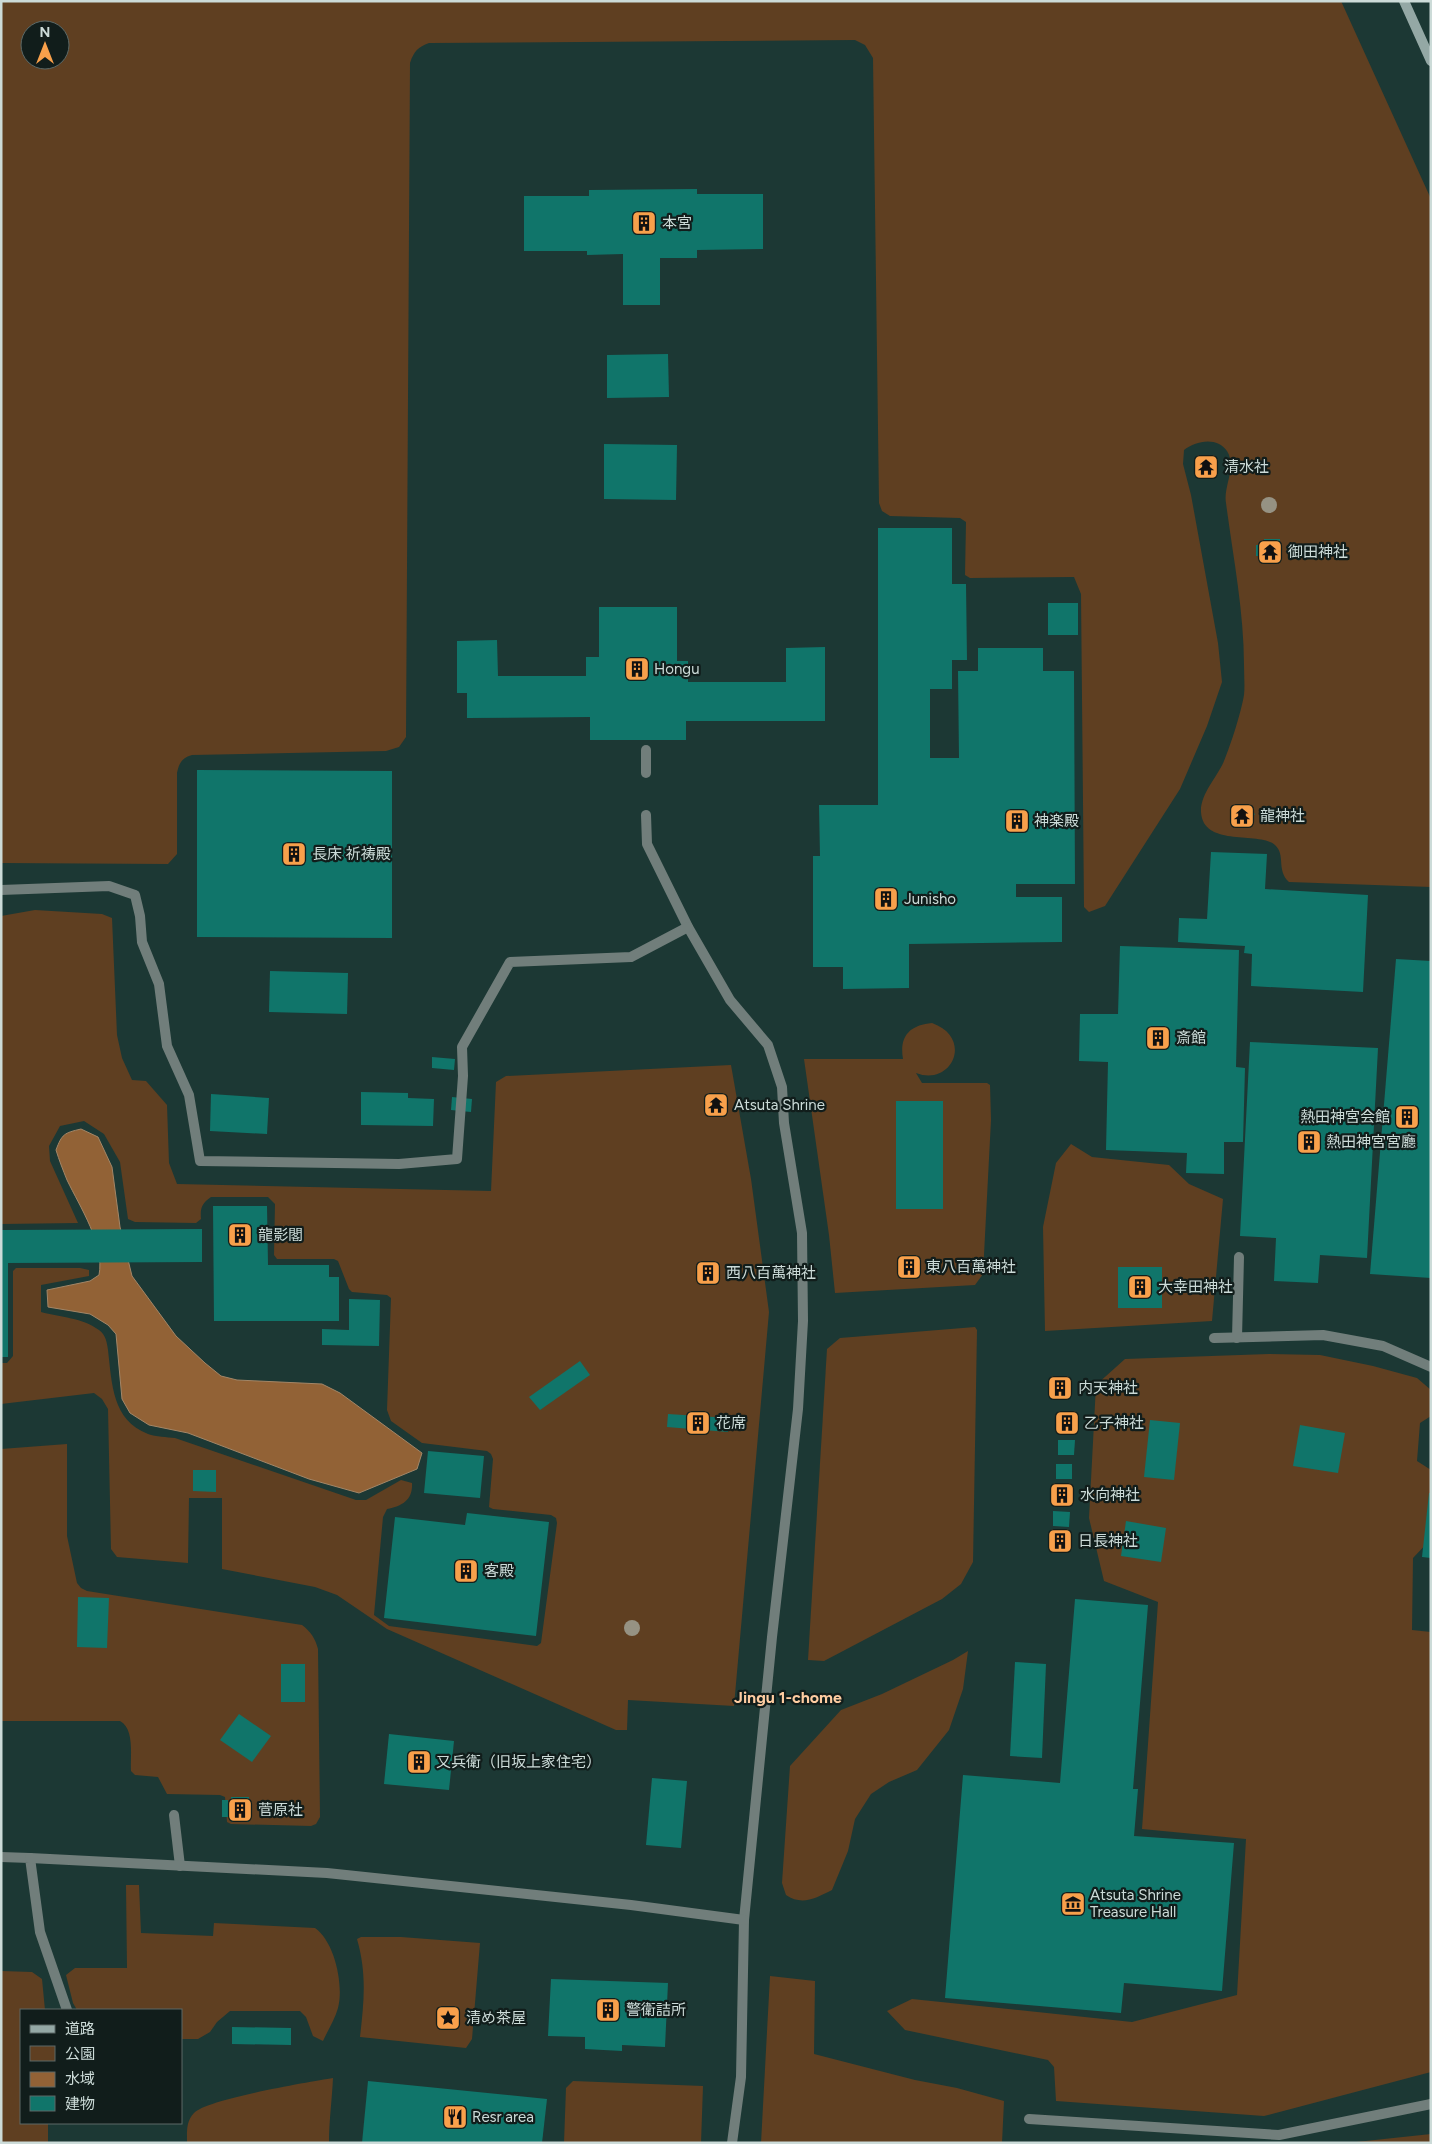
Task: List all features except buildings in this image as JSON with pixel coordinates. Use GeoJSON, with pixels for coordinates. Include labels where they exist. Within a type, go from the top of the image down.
{"type":"FeatureCollection","features":[{"type":"Feature","properties":{"kind":"main road"},"geometry":{"type":"LineString","coordinates":[[1404,1],[1431,61]]}},
{"type":"Feature","properties":{"kind":"street"},"geometry":{"type":"LineString","coordinates":[[646,750],[646,773]]}},
{"type":"Feature","properties":{"kind":"street"},"geometry":{"type":"LineString","coordinates":[[646,815],[647,844],[688,927],[730,1000],[768,1045],[782,1087],[784,1123],[802,1233],[803,1321],[798,1409],[772,1637],[744,1920],[741,2077],[732,2143]]}},
{"type":"Feature","properties":{"kind":"street"},"geometry":{"type":"LineString","coordinates":[[1,890],[109,886],[135,895],[140,916],[142,942],[159,984],[167,1046],[190,1095],[200,1161],[399,1164],[457,1159],[464,1076],[462,1047],[510,962],[631,956],[688,927]]}},
{"type":"Feature","properties":{"kind":"street"},"geometry":{"type":"LineString","coordinates":[[1237,1338],[1239,1257]]}},
{"type":"Feature","properties":{"kind":"street"},"geometry":{"type":"LineString","coordinates":[[1214,1338],[1323,1335],[1383,1346],[1431,1367]]}},
{"type":"Feature","properties":{"kind":"street"},"geometry":{"type":"LineString","coordinates":[[174,1815],[180,1866]]}},
{"type":"Feature","properties":{"kind":"street"},"geometry":{"type":"LineString","coordinates":[[1,1856],[327,1872],[631,1905],[744,1920]]}},
{"type":"Feature","properties":{"kind":"street"},"geometry":{"type":"LineString","coordinates":[[30,1858],[40,1932],[67,2009]]}},
{"type":"Feature","properties":{"kind":"street"},"geometry":{"type":"LineString","coordinates":[[1029,2119],[1279,2135],[1431,2104]]}},
{"type":"Feature","properties":{"kind":"green space"},"geometry":{"type":"Polygon","coordinates":[[[1,1],[1341,1],[1431,199],[1431,887],[1289,882],[1283,873],[1280,853],[1275,845],[1258,839],[1222,835],[1211,830],[1204,823],[1201,805],[1224,761],[1243,702],[1244,645],[1226,503],[1226,490],[1231,464],[1230,457],[1223,446],[1218,443],[1200,442],[1184,450],[1183,464],[1191,495],[1218,643],[1222,682],[1207,726],[1180,789],[1105,906],[1089,912],[1084,907],[1081,594],[1074,577],[970,578],[965,575],[966,522],[960,518],[890,516],[882,511],[879,503],[873,58],[865,45],[855,40],[429,43],[417,50],[410,63],[406,737],[399,747],[386,751],[192,755],[183,759],[177,773],[177,854],[168,864],[1,863],[1,1]]]}},
{"type":"Feature","properties":{"kind":"green space"},"geometry":{"type":"Polygon","coordinates":[[[35,910],[102,914],[112,918],[117,1035],[122,1058],[132,1080],[146,1081],[167,1105],[169,1163],[177,1184],[491,1191],[496,1082],[506,1076],[731,1065],[751,1179],[769,1312],[734,1706],[628,1700],[627,1730],[616,1730],[387,1629],[337,1595],[315,1587],[222,1569],[222,1498],[189,1498],[188,1563],[117,1557],[111,1549],[108,1409],[102,1399],[94,1393],[1,1404],[1,1363],[7,1363],[13,1356],[13,1271],[16,1268],[80,1268],[89,1270],[89,1276],[41,1285],[41,1312],[86,1323],[103,1334],[106,1339],[116,1400],[127,1420],[136,1428],[151,1435],[175,1438],[356,1500],[366,1500],[401,1480],[412,1483],[411,1493],[406,1501],[398,1506],[387,1509],[383,1517],[374,1615],[389,1626],[537,1646],[541,1643],[557,1523],[556,1518],[551,1515],[489,1507],[493,1459],[487,1451],[422,1443],[391,1421],[387,1410],[391,1298],[387,1295],[352,1292],[338,1261],[334,1259],[277,1259],[274,1255],[275,1204],[268,1197],[211,1197],[205,1201],[201,1209],[201,1219],[196,1223],[135,1222],[128,1219],[120,1162],[104,1134],[84,1121],[60,1126],[49,1146],[50,1161],[78,1223],[1,1224],[1,916],[35,910]]]}},
{"type":"Feature","properties":{"kind":"green space"},"geometry":{"type":"Polygon","coordinates":[[[932,1023],[945,1030],[952,1039],[955,1049],[953,1059],[948,1067],[940,1073],[929,1075],[916,1073],[922,1083],[987,1083],[990,1085],[991,1120],[983,1274],[975,1285],[835,1293],[829,1235],[804,1059],[903,1059],[903,1044],[908,1033],[918,1026],[932,1023]]]}},
{"type":"Feature","properties":{"kind":"green space"},"geometry":{"type":"Polygon","coordinates":[[[1071,1144],[1092,1157],[1169,1165],[1189,1184],[1223,1199],[1212,1321],[1045,1331],[1043,1227],[1056,1163],[1071,1144]]]}},
{"type":"Feature","properties":{"kind":"green space"},"geometry":{"type":"Polygon","coordinates":[[[975,1327],[977,1330],[973,1562],[961,1584],[942,1599],[824,1661],[808,1660],[827,1349],[840,1338],[975,1327]]]}},
{"type":"Feature","properties":{"kind":"green space"},"geometry":{"type":"Polygon","coordinates":[[[1269,1354],[1320,1355],[1373,1366],[1417,1378],[1431,1390],[1431,1416],[1420,1423],[1417,1461],[1431,1470],[1431,1539],[1413,1558],[1412,1630],[1431,1632],[1431,2072],[1264,2116],[1056,2101],[1054,2067],[1048,2060],[905,2030],[887,2011],[912,1999],[1132,2022],[1237,1995],[1246,1839],[1142,1829],[1158,1602],[1104,1581],[1089,1518],[1096,1385],[1125,1359],[1269,1354]]]}},
{"type":"Feature","properties":{"kind":"green space"},"geometry":{"type":"Polygon","coordinates":[[[67,1444],[67,1536],[77,1583],[81,1588],[87,1591],[302,1625],[316,1642],[318,1649],[320,1817],[316,1824],[311,1826],[231,1824],[227,1822],[225,1797],[220,1795],[167,1794],[158,1777],[135,1775],[131,1771],[130,1736],[125,1725],[120,1721],[1,1721],[1,1449],[67,1444]]]}},
{"type":"Feature","properties":{"kind":"green space"},"geometry":{"type":"Polygon","coordinates":[[[968,1651],[963,1689],[949,1730],[917,1770],[889,1782],[871,1794],[855,1819],[848,1851],[832,1890],[809,1900],[798,1900],[786,1895],[782,1883],[790,1766],[841,1710],[882,1694],[968,1651]]]}},
{"type":"Feature","properties":{"kind":"green space"},"geometry":{"type":"Polygon","coordinates":[[[126,1885],[139,1885],[141,1933],[213,1936],[214,1923],[315,1928],[328,1943],[333,1954],[339,1977],[340,1999],[337,2012],[323,2041],[313,2036],[306,2017],[300,2011],[230,2011],[217,2022],[210,2032],[198,2039],[182,2039],[182,2009],[76,2009],[73,2003],[66,1975],[75,1968],[127,1968],[126,1885]]]}},
{"type":"Feature","properties":{"kind":"green space"},"geometry":{"type":"Polygon","coordinates":[[[361,1937],[401,1937],[480,1943],[472,2039],[466,2048],[360,2037],[363,1976],[357,1939],[361,1937]]]}},
{"type":"Feature","properties":{"kind":"green space"},"geometry":{"type":"Polygon","coordinates":[[[1,1971],[32,1972],[42,1979],[45,2009],[20,2009],[20,2124],[48,2124],[48,2143],[1,2143],[1,1971]]]}},
{"type":"Feature","properties":{"kind":"green space"},"geometry":{"type":"Polygon","coordinates":[[[770,1976],[815,1981],[814,2054],[1004,2101],[1002,2143],[761,2143],[770,1976]]]}},
{"type":"Feature","properties":{"kind":"green space"},"geometry":{"type":"Polygon","coordinates":[[[333,2078],[329,2143],[187,2143],[190,2120],[194,2113],[203,2108],[237,2097],[333,2078]]]}},
{"type":"Feature","properties":{"kind":"green space"},"geometry":{"type":"Polygon","coordinates":[[[573,2081],[703,2086],[701,2143],[564,2143],[566,2088],[573,2081]]]}},
{"type":"Feature","properties":{"kind":"green space"},"geometry":{"type":"Polygon","coordinates":[[[1431,2134],[1431,2143],[1352,2143],[1356,2142],[1431,2134]]]}},
{"type":"Feature","properties":{"kind":"water"},"geometry":{"type":"Polygon","coordinates":[[[81,1129],[98,1137],[112,1167],[120,1227],[132,1276],[176,1336],[221,1376],[237,1380],[322,1384],[340,1393],[422,1453],[417,1469],[359,1493],[309,1479],[188,1433],[149,1425],[130,1413],[122,1399],[116,1334],[108,1325],[90,1314],[48,1307],[47,1290],[90,1281],[99,1275],[100,1263],[95,1239],[67,1180],[56,1150],[64,1135],[81,1129]]]}},
{"type":"Feature","properties":{"kind":"place","name":"本宮"},"geometry":{"type":"Point","coordinates":[644,223]}},
{"type":"Feature","properties":{"kind":"place","name":"清水社"},"geometry":{"type":"Point","coordinates":[1206,467]}},
{"type":"Feature","properties":{"kind":"place","name":"御田神社"},"geometry":{"type":"Point","coordinates":[1270,552]}},
{"type":"Feature","properties":{"kind":"place","name":"Hongu"},"geometry":{"type":"Point","coordinates":[637,669]}},
{"type":"Feature","properties":{"kind":"place","name":"龍神社"},"geometry":{"type":"Point","coordinates":[1242,816]}},
{"type":"Feature","properties":{"kind":"place","name":"神楽殿"},"geometry":{"type":"Point","coordinates":[1017,821]}},
{"type":"Feature","properties":{"kind":"place","name":"長床 祈祷殿"},"geometry":{"type":"Point","coordinates":[294,854]}},
{"type":"Feature","properties":{"kind":"place","name":"Junisho"},"geometry":{"type":"Point","coordinates":[886,899]}},
{"type":"Feature","properties":{"kind":"place","name":"斎館"},"geometry":{"type":"Point","coordinates":[1158,1038]}},
{"type":"Feature","properties":{"kind":"place","name":"Atsuta Shrine"},"geometry":{"type":"Point","coordinates":[716,1105]}},
{"type":"Feature","properties":{"kind":"place","name":"熱田神宮会館"},"geometry":{"type":"Point","coordinates":[1407,1117]}},
{"type":"Feature","properties":{"kind":"place","name":"熱田神宮宮廳"},"geometry":{"type":"Point","coordinates":[1309,1142]}},
{"type":"Feature","properties":{"kind":"place","name":"龍影閣"},"geometry":{"type":"Point","coordinates":[240,1235]}},
{"type":"Feature","properties":{"kind":"place","name":"東八百萬神社"},"geometry":{"type":"Point","coordinates":[909,1267]}},
{"type":"Feature","properties":{"kind":"place","name":"西八百萬神社"},"geometry":{"type":"Point","coordinates":[708,1273]}},
{"type":"Feature","properties":{"kind":"place","name":"大幸田神社"},"geometry":{"type":"Point","coordinates":[1140,1287]}},
{"type":"Feature","properties":{"kind":"place","name":"内天神社"},"geometry":{"type":"Point","coordinates":[1060,1388]}},
{"type":"Feature","properties":{"kind":"place","name":"花席"},"geometry":{"type":"Point","coordinates":[698,1423]}},
{"type":"Feature","properties":{"kind":"place","name":"乙子神社"},"geometry":{"type":"Point","coordinates":[1067,1423]}},
{"type":"Feature","properties":{"kind":"place","name":"水向神社"},"geometry":{"type":"Point","coordinates":[1062,1495]}},
{"type":"Feature","properties":{"kind":"place","name":"日長神社"},"geometry":{"type":"Point","coordinates":[1060,1541]}},
{"type":"Feature","properties":{"kind":"place","name":"客殿"},"geometry":{"type":"Point","coordinates":[466,1571]}},
{"type":"Feature","properties":{"kind":"place","name":"又兵衛（旧坂上家住宅）"},"geometry":{"type":"Point","coordinates":[419,1762]}},
{"type":"Feature","properties":{"kind":"place","name":"菅原社"},"geometry":{"type":"Point","coordinates":[240,1810]}},
{"type":"Feature","properties":{"kind":"place","name":"Atsuta Shrine Treasure Hall"},"geometry":{"type":"Point","coordinates":[1073,1904]}},
{"type":"Feature","properties":{"kind":"place","name":"警衛詰所"},"geometry":{"type":"Point","coordinates":[608,2010]}},
{"type":"Feature","properties":{"kind":"place","name":"清め茶屋"},"geometry":{"type":"Point","coordinates":[448,2018]}},
{"type":"Feature","properties":{"kind":"place","name":"Resr area"},"geometry":{"type":"Point","coordinates":[455,2117]}},
{"type":"Feature","properties":{"kind":"district","name":"Jingu 1-chome"},"geometry":{"type":"Point","coordinates":[788,1697]}}]}
